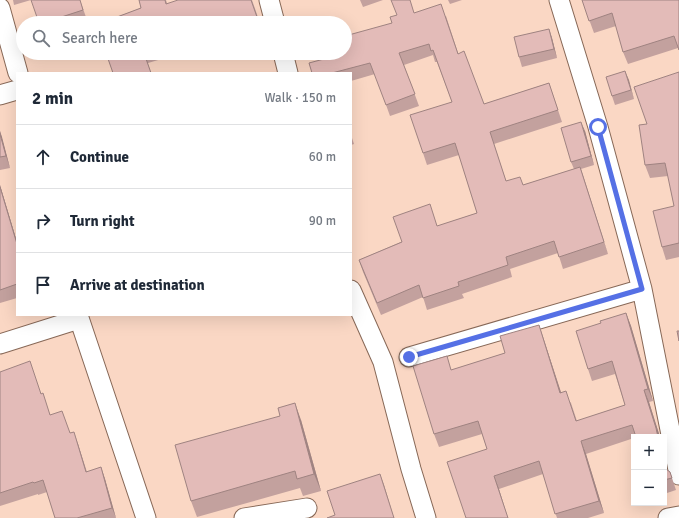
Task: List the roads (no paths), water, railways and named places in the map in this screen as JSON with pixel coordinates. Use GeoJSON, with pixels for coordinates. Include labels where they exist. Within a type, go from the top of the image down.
{"type":"FeatureCollection","features":[{"type":"Feature","properties":{"kind":"street"},"geometry":{"type":"LineString","coordinates":[[269,0],[273,16]]}},
{"type":"Feature","properties":{"kind":"street"},"geometry":{"type":"LineString","coordinates":[[559,0],[598,127],[642,289],[679,476]]}},
{"type":"Feature","properties":{"kind":"street"},"geometry":{"type":"LineString","coordinates":[[0,8],[18,72]]}},
{"type":"Feature","properties":{"kind":"street"},"geometry":{"type":"LineString","coordinates":[[285,60],[288,72]]}},
{"type":"Feature","properties":{"kind":"street"},"geometry":{"type":"LineString","coordinates":[[0,94],[16,90]]}},
{"type":"Feature","properties":{"kind":"street"},"geometry":{"type":"LineString","coordinates":[[409,357],[642,289]]}},
{"type":"Feature","properties":{"kind":"street"},"geometry":{"type":"LineString","coordinates":[[352,292],[383,362],[411,469],[426,518]]}},
{"type":"Feature","properties":{"kind":"street"},"geometry":{"type":"LineString","coordinates":[[0,344],[78,317],[146,518]]}},
{"type":"Feature","properties":{"kind":"street"},"geometry":{"type":"LineString","coordinates":[[244,518],[307,508]]}},
{"type":"Feature","properties":{"kind":"street"},"geometry":{"type":"LineString","coordinates":[[668,518],[679,516]]}}]}
